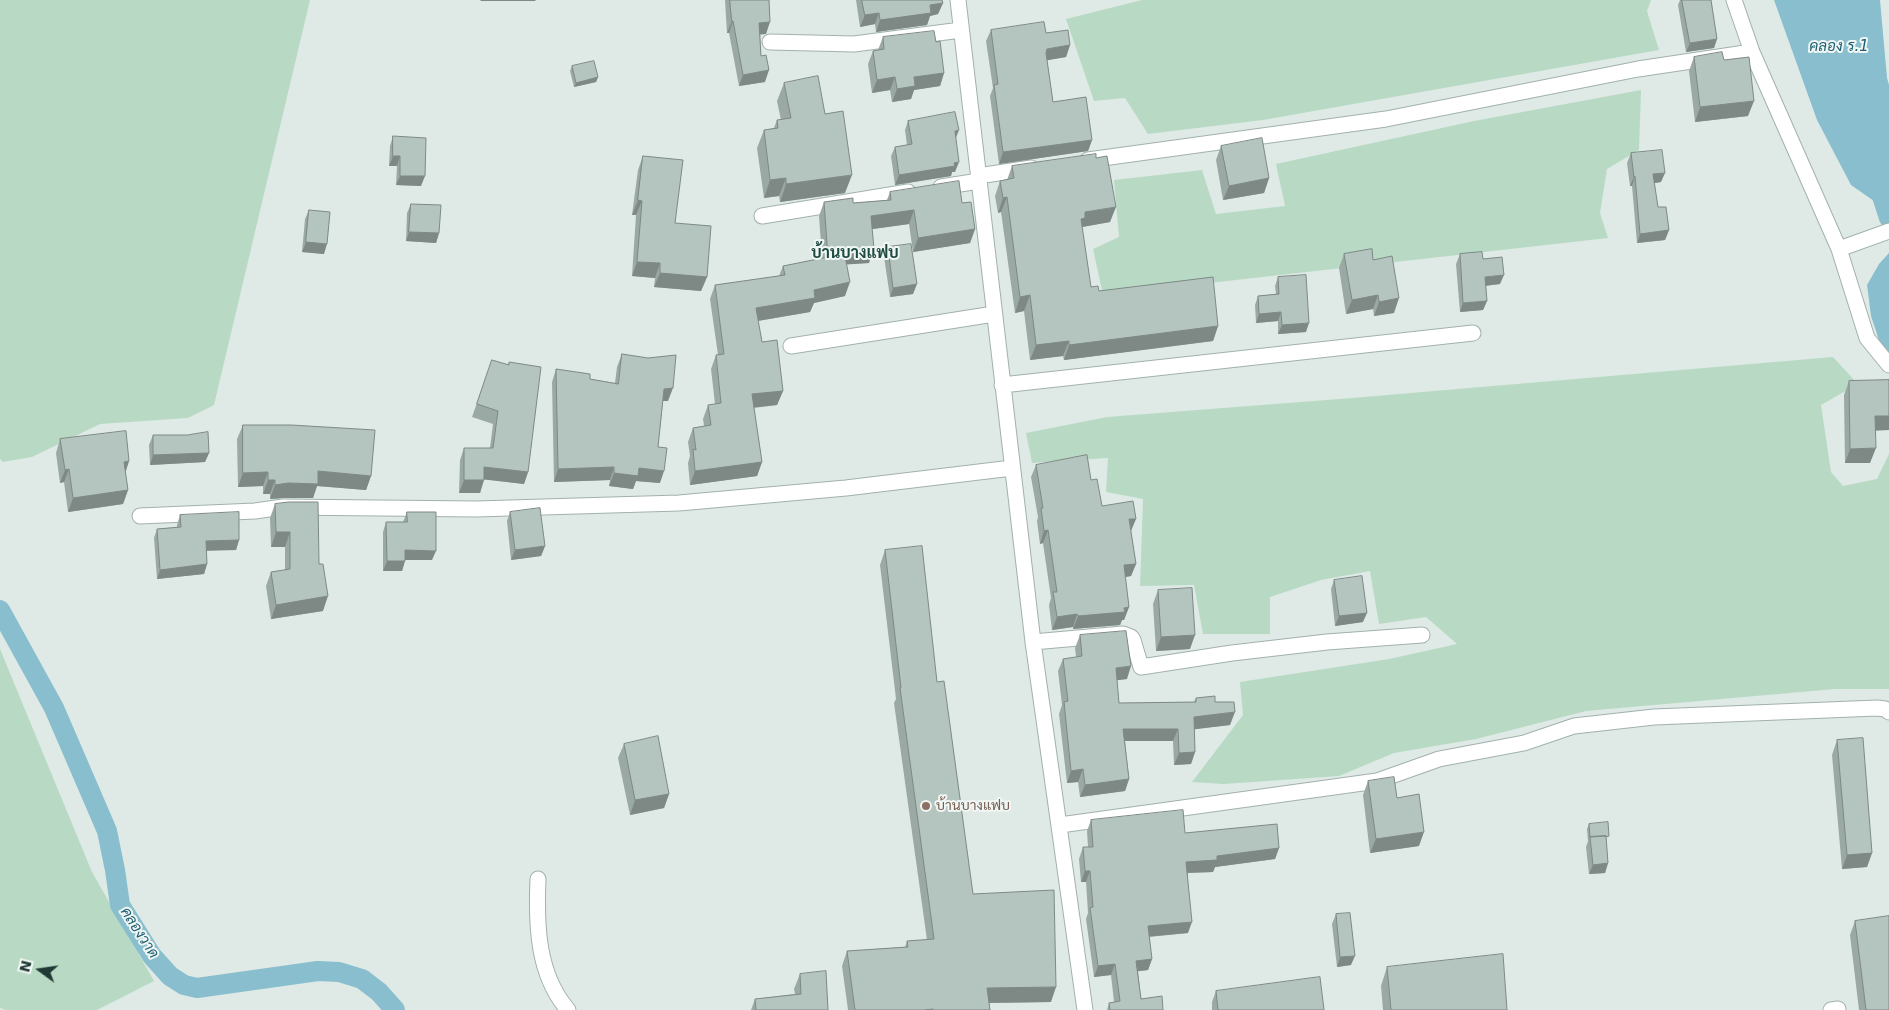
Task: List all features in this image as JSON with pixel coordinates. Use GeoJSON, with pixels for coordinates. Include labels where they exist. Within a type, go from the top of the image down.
{"type":"FeatureCollection","features":[{"type":"Feature","properties":{"kind":"street"},"geometry":{"type":"LineString","coordinates":[[958,0],[1033,642],[1085,1010]]}},
{"type":"Feature","properties":{"kind":"street"},"geometry":{"type":"LineString","coordinates":[[1734,0],[1752,52],[1839,249],[1867,338],[1889,365]]}},
{"type":"Feature","properties":{"kind":"street"},"geometry":{"type":"LineString","coordinates":[[770,42],[854,44],[961,30]]}},
{"type":"Feature","properties":{"kind":"street"},"geometry":{"type":"LineString","coordinates":[[1075,162],[1386,118],[1638,69],[1752,52]]}},
{"type":"Feature","properties":{"kind":"street"},"geometry":{"type":"LineString","coordinates":[[762,216],[1046,166]]}},
{"type":"Feature","properties":{"kind":"street"},"geometry":{"type":"LineString","coordinates":[[1839,249],[1884,233]]}},
{"type":"Feature","properties":{"kind":"street"},"geometry":{"type":"LineString","coordinates":[[790,346],[994,314]]}},
{"type":"Feature","properties":{"kind":"street"},"geometry":{"type":"LineString","coordinates":[[1002,385],[1473,333]]}},
{"type":"Feature","properties":{"kind":"street"},"geometry":{"type":"LineString","coordinates":[[140,516],[283,507],[476,509],[680,503],[846,488],[1012,468]]}},
{"type":"Feature","properties":{"kind":"street"},"geometry":{"type":"LineString","coordinates":[[1033,642],[1123,634],[1131,637],[1133,640],[1141,667],[1232,653],[1327,642],[1422,635]]}},
{"type":"Feature","properties":{"kind":"street"},"geometry":{"type":"LineString","coordinates":[[1060,825],[1377,781],[1439,759],[1524,743],[1574,726],[1654,717],[1881,708],[1889,712]]}},
{"type":"Feature","properties":{"kind":"street"},"geometry":{"type":"LineString","coordinates":[[538,879],[537,923],[541,950],[551,982],[568,1010]]}},
{"type":"Feature","properties":{"kind":"green space"},"geometry":{"type":"Polygon","coordinates":[[[0,0],[310,0],[214,405],[188,418],[100,424],[32,457],[3,462],[0,459],[0,0]]]}},
{"type":"Feature","properties":{"kind":"green space"},"geometry":{"type":"Polygon","coordinates":[[[1142,0],[1651,0],[1647,11],[1659,50],[1263,120],[1148,134],[1125,98],[1094,101],[1066,19],[1142,0]]]}},
{"type":"Feature","properties":{"kind":"green space"},"geometry":{"type":"Polygon","coordinates":[[[1641,90],[1639,150],[1607,169],[1600,213],[1608,238],[1103,295],[1093,249],[1119,237],[1114,180],[1202,170],[1216,214],[1285,206],[1276,164],[1474,121],[1641,90]]]}},
{"type":"Feature","properties":{"kind":"green space"},"geometry":{"type":"Polygon","coordinates":[[[1833,357],[1858,384],[1821,405],[1831,472],[1843,486],[1877,479],[1889,454],[1889,689],[1835,689],[1586,711],[1476,739],[1394,753],[1339,776],[1224,784],[1192,782],[1243,715],[1240,682],[1389,659],[1457,644],[1426,617],[1379,624],[1370,571],[1321,580],[1270,597],[1270,634],[1203,634],[1194,585],[1140,586],[1143,499],[1106,492],[1108,458],[1032,463],[1026,433],[1107,417],[1833,357]]]}},
{"type":"Feature","properties":{"kind":"green space"},"geometry":{"type":"Polygon","coordinates":[[[0,649],[92,872],[154,981],[97,1010],[6,1010],[0,1008],[0,649]]]}},
{"type":"Feature","properties":{"kind":"water","name":"คลอง ร.1"},"geometry":{"type":"Polygon","coordinates":[[[1774,0],[1880,0],[1889,85],[1889,208],[1887,210],[1851,185],[1817,120],[1774,0]]]}},
{"type":"Feature","properties":{"kind":"water"},"geometry":{"type":"Polygon","coordinates":[[[1889,253],[1889,354],[1880,343],[1871,316],[1867,285],[1879,264],[1889,253]]]}},
{"type":"Feature","properties":{"kind":"building"},"geometry":{"type":"Polygon","coordinates":[[[730,0],[769,0],[770,22],[759,23],[761,56],[766,55],[769,70],[743,75],[732,21],[730,0]]]}},
{"type":"Feature","properties":{"kind":"building"},"geometry":{"type":"Polygon","coordinates":[[[862,0],[942,0],[943,3],[930,5],[931,13],[880,20],[879,13],[865,15],[862,0]]]}},
{"type":"Feature","properties":{"kind":"building"},"geometry":{"type":"Polygon","coordinates":[[[1682,0],[1711,0],[1717,39],[1690,43],[1682,0]]]}},
{"type":"Feature","properties":{"kind":"building"},"geometry":{"type":"Polygon","coordinates":[[[1044,22],[1046,33],[1068,30],[1070,45],[1047,49],[1053,102],[1086,97],[1092,140],[1003,152],[994,85],[998,84],[991,30],[1044,22]]]}},
{"type":"Feature","properties":{"kind":"building"},"geometry":{"type":"Polygon","coordinates":[[[934,31],[936,42],[940,41],[944,73],[914,77],[915,86],[897,89],[895,77],[877,80],[873,51],[884,49],[883,37],[934,31]]]}},
{"type":"Feature","properties":{"kind":"building"},"geometry":{"type":"Polygon","coordinates":[[[1722,52],[1724,60],[1749,57],[1754,101],[1700,107],[1694,57],[1722,52]]]}},
{"type":"Feature","properties":{"kind":"building"},"geometry":{"type":"Polygon","coordinates":[[[594,61],[598,77],[576,83],[572,66],[594,61]]]}},
{"type":"Feature","properties":{"kind":"building"},"geometry":{"type":"Polygon","coordinates":[[[818,76],[825,114],[843,111],[852,175],[786,184],[786,178],[770,180],[764,130],[778,128],[777,120],[791,118],[784,83],[818,76]]]}},
{"type":"Feature","properties":{"kind":"building"},"geometry":{"type":"Polygon","coordinates":[[[955,112],[959,130],[955,131],[959,162],[954,163],[955,166],[899,175],[895,147],[912,144],[908,121],[955,112]]]}},
{"type":"Feature","properties":{"kind":"building"},"geometry":{"type":"Polygon","coordinates":[[[393,136],[426,138],[425,176],[400,176],[400,156],[393,156],[393,136]]]}},
{"type":"Feature","properties":{"kind":"building"},"geometry":{"type":"Polygon","coordinates":[[[1262,138],[1269,178],[1229,186],[1221,146],[1262,138]]]}},
{"type":"Feature","properties":{"kind":"building"},"geometry":{"type":"Polygon","coordinates":[[[1662,150],[1665,173],[1653,174],[1658,207],[1666,207],[1669,230],[1640,234],[1631,153],[1662,150]]]}},
{"type":"Feature","properties":{"kind":"building"},"geometry":{"type":"Polygon","coordinates":[[[1096,154],[1096,158],[1107,156],[1116,207],[1085,212],[1085,218],[1081,219],[1091,287],[1098,286],[1099,291],[1213,277],[1218,326],[1069,345],[1069,341],[1036,345],[1030,295],[1020,297],[1007,197],[1003,198],[1000,181],[1014,178],[1012,166],[1096,154]]]}},
{"type":"Feature","properties":{"kind":"building"},"geometry":{"type":"Polygon","coordinates":[[[643,156],[683,160],[675,223],[711,226],[707,277],[660,273],[660,263],[637,262],[642,201],[638,200],[643,156]]]}},
{"type":"Feature","properties":{"kind":"building"},"geometry":{"type":"Polygon","coordinates":[[[959,181],[962,203],[971,202],[975,229],[918,238],[914,210],[871,216],[874,249],[844,251],[850,282],[814,290],[815,298],[756,308],[762,342],[777,340],[783,391],[752,394],[762,462],[695,471],[693,449],[696,450],[693,428],[711,425],[708,405],[721,403],[716,355],[724,354],[715,285],[785,275],[783,266],[828,257],[824,202],[853,198],[853,203],[891,200],[890,192],[959,181]]]}},
{"type":"Feature","properties":{"kind":"building"},"geometry":{"type":"Polygon","coordinates":[[[411,204],[441,205],[439,233],[409,232],[411,204]]]}},
{"type":"Feature","properties":{"kind":"building"},"geometry":{"type":"Polygon","coordinates":[[[309,210],[330,212],[327,244],[306,242],[309,210]]]}},
{"type":"Feature","properties":{"kind":"building"},"geometry":{"type":"Polygon","coordinates":[[[911,244],[917,284],[893,288],[888,247],[911,244]]]}},
{"type":"Feature","properties":{"kind":"building"},"geometry":{"type":"Polygon","coordinates":[[[1372,249],[1373,260],[1392,256],[1399,298],[1379,302],[1378,295],[1352,300],[1344,254],[1372,249]]]}},
{"type":"Feature","properties":{"kind":"building"},"geometry":{"type":"Polygon","coordinates":[[[1482,252],[1483,259],[1502,257],[1504,275],[1485,277],[1487,301],[1463,303],[1460,254],[1482,252]]]}},
{"type":"Feature","properties":{"kind":"building"},"geometry":{"type":"Polygon","coordinates":[[[1306,275],[1309,323],[1282,325],[1281,312],[1259,314],[1258,296],[1279,294],[1278,277],[1306,275]]]}},
{"type":"Feature","properties":{"kind":"building"},"geometry":{"type":"Polygon","coordinates":[[[622,354],[648,358],[676,355],[673,388],[664,389],[658,447],[667,448],[664,471],[639,468],[638,476],[614,473],[614,467],[558,469],[556,369],[590,374],[590,379],[618,384],[622,354]]]}},
{"type":"Feature","properties":{"kind":"building"},"geometry":{"type":"Polygon","coordinates":[[[492,360],[509,365],[509,362],[541,367],[528,472],[484,467],[484,480],[464,480],[464,448],[493,448],[498,411],[477,404],[492,360]]]}},
{"type":"Feature","properties":{"kind":"building"},"geometry":{"type":"Polygon","coordinates":[[[1889,380],[1889,416],[1875,416],[1876,448],[1850,449],[1849,381],[1889,380]]]}},
{"type":"Feature","properties":{"kind":"building"},"geometry":{"type":"Polygon","coordinates":[[[243,425],[291,425],[375,430],[371,476],[318,471],[318,484],[288,483],[275,485],[275,480],[268,480],[268,472],[243,473],[243,425]]]}},
{"type":"Feature","properties":{"kind":"building"},"geometry":{"type":"Polygon","coordinates":[[[126,431],[129,461],[124,462],[128,490],[73,498],[69,469],[65,470],[60,439],[126,431]]]}},
{"type":"Feature","properties":{"kind":"building"},"geometry":{"type":"Polygon","coordinates":[[[208,432],[209,453],[153,455],[153,435],[187,435],[208,432]]]}},
{"type":"Feature","properties":{"kind":"building"},"geometry":{"type":"Polygon","coordinates":[[[1087,455],[1091,480],[1097,479],[1102,506],[1133,501],[1136,519],[1129,519],[1136,564],[1124,565],[1129,607],[1124,608],[1125,612],[1078,616],[1077,614],[1057,617],[1053,592],[1057,592],[1048,530],[1044,531],[1041,508],[1043,508],[1036,465],[1087,455]]]}},
{"type":"Feature","properties":{"kind":"building"},"geometry":{"type":"Polygon","coordinates":[[[318,502],[319,564],[323,564],[328,596],[276,605],[271,572],[290,569],[290,532],[276,532],[275,504],[318,502]]]}},
{"type":"Feature","properties":{"kind":"building"},"geometry":{"type":"Polygon","coordinates":[[[540,508],[545,546],[515,550],[510,512],[540,508]]]}},
{"type":"Feature","properties":{"kind":"building"},"geometry":{"type":"Polygon","coordinates":[[[239,512],[239,540],[206,541],[207,564],[160,570],[157,529],[181,527],[180,515],[239,512]]]}},
{"type":"Feature","properties":{"kind":"building"},"geometry":{"type":"Polygon","coordinates":[[[407,512],[436,512],[436,551],[405,550],[405,561],[387,561],[386,522],[407,522],[407,512]]]}},
{"type":"Feature","properties":{"kind":"building"},"geometry":{"type":"Polygon","coordinates":[[[922,546],[937,682],[944,681],[973,894],[1054,890],[1056,987],[987,988],[990,1010],[855,1010],[847,951],[908,947],[907,941],[934,939],[900,688],[885,550],[922,546]]]}},
{"type":"Feature","properties":{"kind":"building"},"geometry":{"type":"Polygon","coordinates":[[[1362,576],[1367,613],[1339,616],[1334,580],[1362,576]]]}},
{"type":"Feature","properties":{"kind":"building"},"geometry":{"type":"Polygon","coordinates":[[[1192,588],[1195,635],[1161,637],[1158,590],[1192,588]]]}},
{"type":"Feature","properties":{"kind":"building"},"geometry":{"type":"Polygon","coordinates":[[[1126,631],[1131,666],[1116,668],[1119,703],[1196,702],[1196,698],[1215,696],[1215,702],[1234,702],[1235,712],[1194,717],[1195,752],[1179,753],[1178,729],[1123,729],[1129,779],[1085,785],[1083,769],[1071,771],[1064,702],[1068,701],[1063,659],[1082,656],[1080,635],[1126,631]]]}},
{"type":"Feature","properties":{"kind":"building"},"geometry":{"type":"Polygon","coordinates":[[[658,736],[669,794],[635,800],[624,744],[658,736]]]}},
{"type":"Feature","properties":{"kind":"building"},"geometry":{"type":"Polygon","coordinates":[[[1863,738],[1872,853],[1847,855],[1837,740],[1863,738]]]}},
{"type":"Feature","properties":{"kind":"building"},"geometry":{"type":"Polygon","coordinates":[[[1394,777],[1397,798],[1419,794],[1424,832],[1376,839],[1368,781],[1394,777]]]}},
{"type":"Feature","properties":{"kind":"building"},"geometry":{"type":"Polygon","coordinates":[[[1183,810],[1185,833],[1277,824],[1279,848],[1217,856],[1217,860],[1186,862],[1192,922],[1148,926],[1152,959],[1136,961],[1141,999],[1162,996],[1163,1010],[1110,1010],[1109,1003],[1120,1001],[1115,964],[1098,966],[1090,908],[1093,907],[1090,871],[1085,871],[1083,847],[1093,847],[1091,820],[1183,810]]]}},
{"type":"Feature","properties":{"kind":"building"},"geometry":{"type":"Polygon","coordinates":[[[1608,822],[1609,836],[1590,837],[1589,824],[1608,822]]]}},
{"type":"Feature","properties":{"kind":"building"},"geometry":{"type":"Polygon","coordinates":[[[1606,836],[1608,863],[1593,865],[1590,837],[1606,836]]]}},
{"type":"Feature","properties":{"kind":"building"},"geometry":{"type":"Polygon","coordinates":[[[1350,913],[1355,956],[1340,957],[1336,914],[1350,913]]]}},
{"type":"Feature","properties":{"kind":"building"},"geometry":{"type":"Polygon","coordinates":[[[1889,916],[1889,1010],[1866,1010],[1855,921],[1889,916]]]}},
{"type":"Feature","properties":{"kind":"building"},"geometry":{"type":"Polygon","coordinates":[[[1503,954],[1507,1010],[1391,1010],[1387,967],[1503,954]]]}},
{"type":"Feature","properties":{"kind":"building"},"geometry":{"type":"Polygon","coordinates":[[[826,971],[828,1010],[756,1010],[755,999],[801,994],[800,974],[826,971]]]}},
{"type":"Feature","properties":{"kind":"building"},"geometry":{"type":"Polygon","coordinates":[[[1320,977],[1324,1010],[1218,1010],[1216,991],[1320,977]]]}},
{"type":"Feature","properties":{"kind":"waterway"},"geometry":{"type":"LineString","coordinates":[[1878,184],[1889,218]]}},
{"type":"Feature","properties":{"kind":"waterway","name":"คลองวาด"},"geometry":{"type":"LineString","coordinates":[[0,610],[54,708],[107,831],[120,905],[152,956],[170,976],[184,985],[197,988],[318,971],[339,972],[362,979],[379,992],[395,1010]]}},
{"type":"Feature","properties":{"kind":"place","name":"บ้านบางแฟบ"},"geometry":{"type":"Point","coordinates":[926,806]}},
{"type":"Feature","properties":{"kind":"district","name":"บ้านบางแฟบ"},"geometry":{"type":"Point","coordinates":[855,254]}}]}
